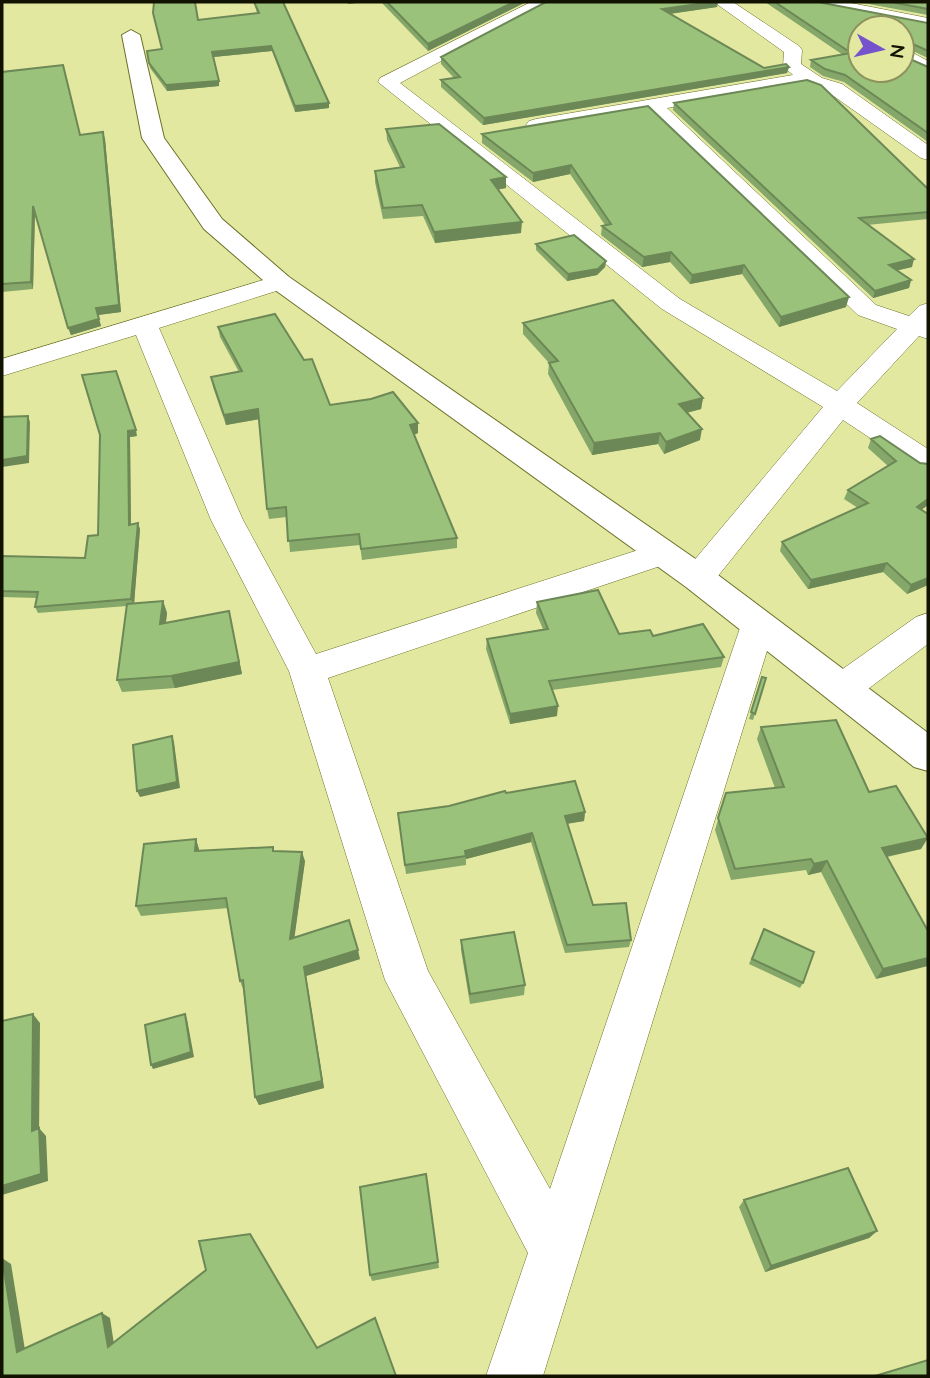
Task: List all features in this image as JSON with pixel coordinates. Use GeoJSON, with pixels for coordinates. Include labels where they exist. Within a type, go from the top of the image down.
{"type":"FeatureCollection","features":[{"type":"Feature","properties":{"kind":"street"},"geometry":{"type":"LineString","coordinates":[[543,2],[387,82],[671,304],[840,405],[928,462]]}},
{"type":"Feature","properties":{"kind":"street"},"geometry":{"type":"LineString","coordinates":[[722,2],[793,50],[792,66],[810,78],[835,88],[928,154]]}},
{"type":"Feature","properties":{"kind":"street"},"geometry":{"type":"LineString","coordinates":[[822,2],[928,23]]}},
{"type":"Feature","properties":{"kind":"street"},"geometry":{"type":"LineString","coordinates":[[822,2],[846,17]]}},
{"type":"Feature","properties":{"kind":"street"},"geometry":{"type":"LineString","coordinates":[[131,35],[153,138],[213,224],[280,282],[698,578],[928,755]]}},
{"type":"Feature","properties":{"kind":"street"},"geometry":{"type":"LineString","coordinates":[[514,129],[810,78]]}},
{"type":"Feature","properties":{"kind":"street"},"geometry":{"type":"LineString","coordinates":[[652,106],[867,310],[923,323]]}},
{"type":"Feature","properties":{"kind":"street"},"geometry":{"type":"LineString","coordinates":[[459,138],[487,134]]}},
{"type":"Feature","properties":{"kind":"street"},"geometry":{"type":"LineString","coordinates":[[2,368],[280,282]]}},
{"type":"Feature","properties":{"kind":"street"},"geometry":{"type":"LineString","coordinates":[[698,578],[840,405],[923,323]]}},
{"type":"Feature","properties":{"kind":"street"},"geometry":{"type":"LineString","coordinates":[[145,325],[227,520],[307,671],[408,980],[556,1252]]}},
{"type":"Feature","properties":{"kind":"street"},"geometry":{"type":"LineString","coordinates":[[307,671],[663,553]]}},
{"type":"Feature","properties":{"kind":"street"},"geometry":{"type":"LineString","coordinates":[[515,1376],[758,625]]}},
{"type":"Feature","properties":{"kind":"street"},"geometry":{"type":"LineString","coordinates":[[843,688],[928,626]]}},
{"type":"Feature","properties":{"kind":"building"},"geometry":{"type":"Polygon","coordinates":[[[154,2],[195,2],[198,20],[259,13],[254,2],[283,2],[329,103],[295,106],[271,46],[212,52],[219,81],[166,85],[149,63],[147,51],[162,49],[153,13],[154,2]]]}},
{"type":"Feature","properties":{"kind":"building"},"geometry":{"type":"Polygon","coordinates":[[[387,2],[514,2],[428,44],[387,2]]]}},
{"type":"Feature","properties":{"kind":"building"},"geometry":{"type":"Polygon","coordinates":[[[546,2],[713,2],[662,9],[764,68],[786,64],[789,67],[484,118],[441,80],[460,77],[441,57],[546,2]]]}},
{"type":"Feature","properties":{"kind":"building"},"geometry":{"type":"Polygon","coordinates":[[[775,2],[820,2],[882,14],[846,14],[846,50],[775,2]]]}},
{"type":"Feature","properties":{"kind":"building"},"geometry":{"type":"Polygon","coordinates":[[[891,2],[928,2],[928,9],[891,2]]]}},
{"type":"Feature","properties":{"kind":"building"},"geometry":{"type":"Polygon","coordinates":[[[916,21],[928,23],[928,51],[916,45],[916,21]]]}},
{"type":"Feature","properties":{"kind":"building"},"geometry":{"type":"Polygon","coordinates":[[[846,54],[846,76],[825,69],[811,60],[846,54]]]}},
{"type":"Feature","properties":{"kind":"building"},"geometry":{"type":"Polygon","coordinates":[[[916,62],[928,67],[928,133],[858,84],[916,84],[916,62]]]}},
{"type":"Feature","properties":{"kind":"building"},"geometry":{"type":"Polygon","coordinates":[[[63,65],[80,135],[103,132],[119,305],[96,308],[99,319],[68,328],[33,206],[31,282],[2,284],[2,72],[63,65]]]}},
{"type":"Feature","properties":{"kind":"building"},"geometry":{"type":"Polygon","coordinates":[[[807,80],[821,85],[928,189],[928,212],[859,218],[914,259],[889,265],[911,280],[875,291],[674,103],[807,80]]]}},
{"type":"Feature","properties":{"kind":"building"},"geometry":{"type":"Polygon","coordinates":[[[648,106],[849,297],[781,317],[744,265],[692,275],[671,252],[644,257],[602,226],[611,224],[571,165],[533,173],[482,134],[648,106]]]}},
{"type":"Feature","properties":{"kind":"building"},"geometry":{"type":"Polygon","coordinates":[[[439,124],[506,177],[491,180],[522,222],[434,232],[422,205],[383,208],[375,171],[404,167],[386,129],[439,124]]]}},
{"type":"Feature","properties":{"kind":"building"},"geometry":{"type":"Polygon","coordinates":[[[574,235],[606,261],[598,269],[568,274],[536,244],[574,235]]]}},
{"type":"Feature","properties":{"kind":"building"},"geometry":{"type":"Polygon","coordinates":[[[613,300],[703,398],[679,404],[702,429],[666,442],[660,433],[594,443],[549,363],[558,361],[523,323],[613,300]]]}},
{"type":"Feature","properties":{"kind":"building"},"geometry":{"type":"Polygon","coordinates":[[[275,314],[304,360],[312,359],[330,405],[371,399],[393,392],[418,423],[410,425],[457,538],[361,549],[359,534],[288,541],[286,507],[267,509],[258,409],[224,415],[211,377],[242,371],[218,327],[275,314]]]}},
{"type":"Feature","properties":{"kind":"building"},"geometry":{"type":"Polygon","coordinates":[[[116,371],[136,430],[128,431],[129,525],[138,523],[131,599],[35,607],[38,592],[2,591],[2,556],[85,558],[88,536],[98,535],[100,435],[82,375],[116,371]]]}},
{"type":"Feature","properties":{"kind":"building"},"geometry":{"type":"Polygon","coordinates":[[[28,416],[27,456],[2,460],[2,417],[28,416]]]}},
{"type":"Feature","properties":{"kind":"building"},"geometry":{"type":"Polygon","coordinates":[[[880,436],[920,463],[928,464],[928,499],[917,507],[928,514],[928,578],[911,585],[887,563],[811,580],[782,542],[868,503],[848,490],[896,461],[871,439],[880,436]]]}},
{"type":"Feature","properties":{"kind":"building"},"geometry":{"type":"Polygon","coordinates":[[[598,590],[619,634],[650,630],[653,636],[703,624],[724,657],[549,681],[558,706],[510,714],[487,639],[548,629],[537,602],[598,590]]]}},
{"type":"Feature","properties":{"kind":"building"},"geometry":{"type":"Polygon","coordinates":[[[163,601],[160,624],[229,611],[239,662],[171,676],[117,680],[127,604],[163,601]]]}},
{"type":"Feature","properties":{"kind":"building"},"geometry":{"type":"Polygon","coordinates":[[[762,677],[766,678],[755,714],[751,712],[762,677]]]}},
{"type":"Feature","properties":{"kind":"building"},"geometry":{"type":"Polygon","coordinates":[[[836,720],[869,792],[896,786],[928,838],[882,848],[928,931],[928,958],[883,969],[827,861],[814,864],[811,859],[735,869],[718,818],[726,793],[784,787],[761,727],[836,720]]]}},
{"type":"Feature","properties":{"kind":"building"},"geometry":{"type":"Polygon","coordinates":[[[172,736],[177,782],[137,791],[133,745],[172,736]]]}},
{"type":"Feature","properties":{"kind":"building"},"geometry":{"type":"Polygon","coordinates":[[[575,781],[585,812],[565,816],[593,905],[626,903],[631,940],[567,945],[532,833],[465,851],[466,856],[405,865],[398,813],[449,806],[505,791],[506,793],[575,781]]]}},
{"type":"Feature","properties":{"kind":"building"},"geometry":{"type":"Polygon","coordinates":[[[196,839],[195,851],[273,847],[273,851],[302,852],[290,939],[349,920],[358,950],[304,967],[322,1081],[255,1097],[243,980],[240,981],[226,898],[136,906],[144,844],[196,839]]]}},
{"type":"Feature","properties":{"kind":"building"},"geometry":{"type":"Polygon","coordinates":[[[764,929],[814,952],[803,983],[752,959],[764,929]]]}},
{"type":"Feature","properties":{"kind":"building"},"geometry":{"type":"Polygon","coordinates":[[[514,932],[525,985],[470,994],[461,940],[514,932]]]}},
{"type":"Feature","properties":{"kind":"building"},"geometry":{"type":"Polygon","coordinates":[[[33,1014],[32,1131],[39,1128],[41,1174],[2,1186],[2,1021],[33,1014]]]}},
{"type":"Feature","properties":{"kind":"building"},"geometry":{"type":"Polygon","coordinates":[[[185,1014],[191,1052],[151,1065],[145,1025],[185,1014]]]}},
{"type":"Feature","properties":{"kind":"building"},"geometry":{"type":"Polygon","coordinates":[[[848,1168],[877,1231],[771,1266],[744,1200],[848,1168]]]}},
{"type":"Feature","properties":{"kind":"building"},"geometry":{"type":"Polygon","coordinates":[[[426,1174],[438,1262],[370,1275],[360,1187],[426,1174]]]}},
{"type":"Feature","properties":{"kind":"building"},"geometry":{"type":"Polygon","coordinates":[[[250,1234],[317,1348],[375,1318],[396,1376],[2,1376],[2,1258],[17,1352],[102,1313],[108,1347],[206,1270],[199,1241],[250,1234]]]}},
{"type":"Feature","properties":{"kind":"building"},"geometry":{"type":"Polygon","coordinates":[[[928,1360],[928,1376],[875,1376],[928,1360]]]}}]}
